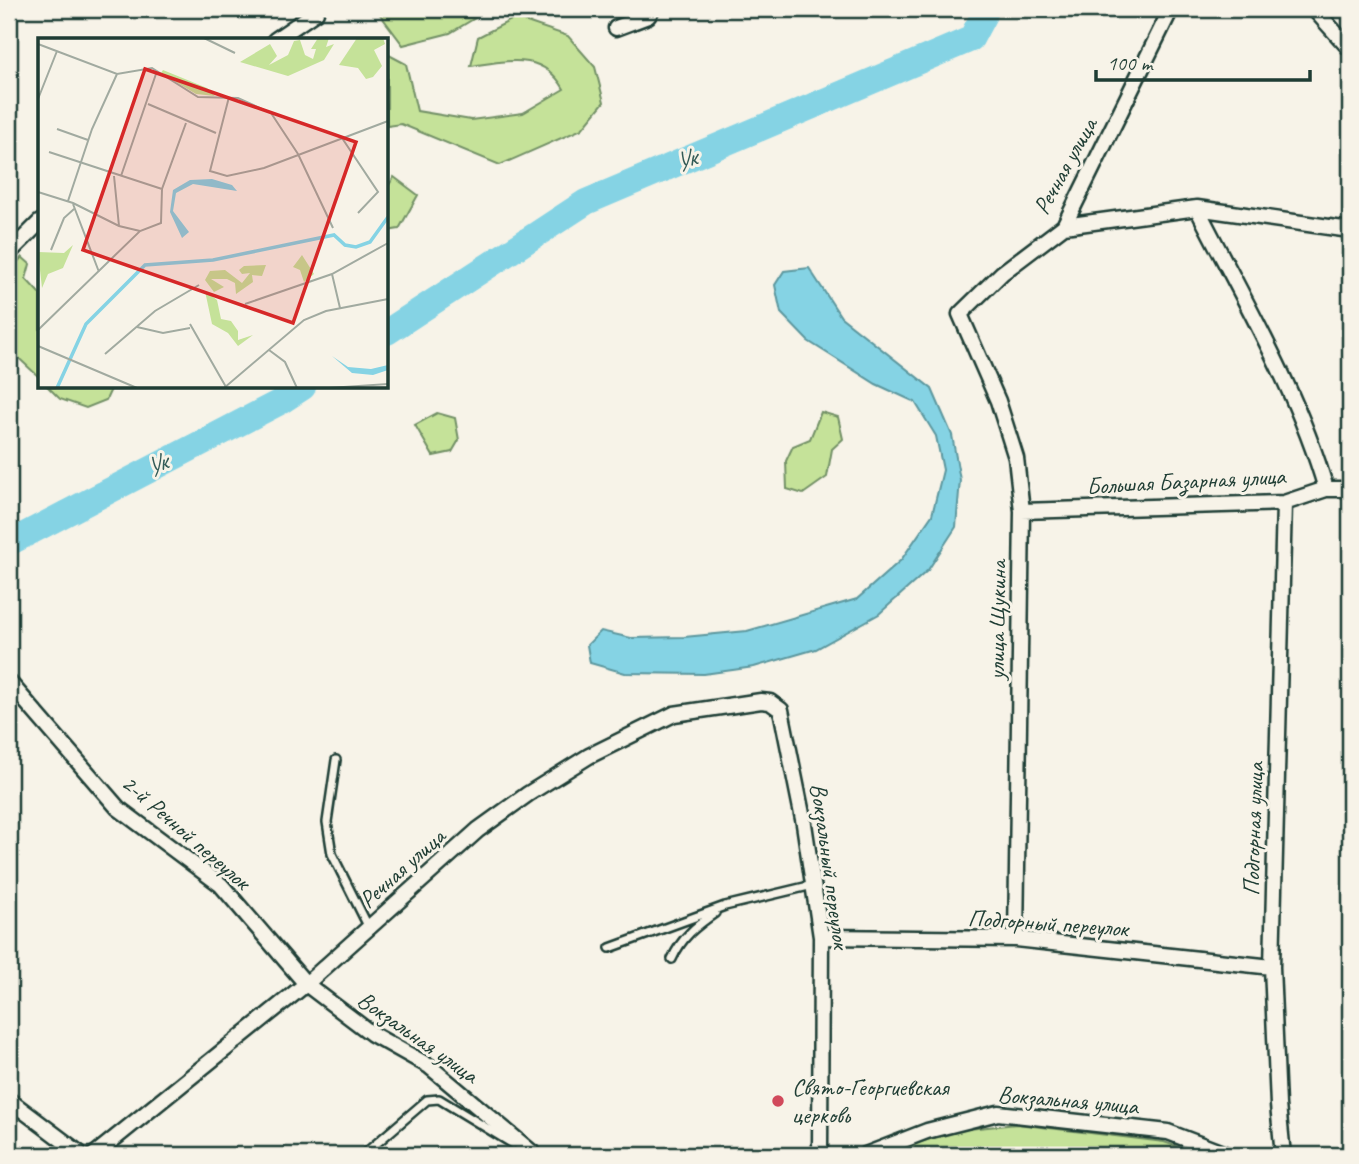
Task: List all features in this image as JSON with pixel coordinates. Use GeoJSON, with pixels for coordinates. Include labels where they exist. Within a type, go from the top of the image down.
{"type":"FeatureCollection","features":[{"type":"Feature","properties":{"kind":"street"},"geometry":{"type":"LineString","coordinates":[[616,28],[648,16],[652,9]]}},
{"type":"Feature","properties":{"kind":"street","name":"Речная улица"},"geometry":{"type":"LineString","coordinates":[[960,314],[1002,273],[1064,226],[1171,9]]}},
{"type":"Feature","properties":{"kind":"street"},"geometry":{"type":"LineString","coordinates":[[1314,9],[1350,49]]}},
{"type":"Feature","properties":{"kind":"street"},"geometry":{"type":"LineString","coordinates":[[278,38],[316,12]]}},
{"type":"Feature","properties":{"kind":"street"},"geometry":{"type":"LineString","coordinates":[[1064,226],[1197,208],[1350,230]]}},
{"type":"Feature","properties":{"kind":"street"},"geometry":{"type":"LineString","coordinates":[[1197,208],[1271,353],[1309,436],[1326,489]]}},
{"type":"Feature","properties":{"kind":"street"},"geometry":{"type":"LineString","coordinates":[[9,253],[38,224]]}},
{"type":"Feature","properties":{"kind":"street","name":"улица Щукина"},"geometry":{"type":"LineString","coordinates":[[960,314],[998,401],[1016,458],[1022,511],[1016,939]]}},
{"type":"Feature","properties":{"kind":"street","name":"Большая Базарная улица"},"geometry":{"type":"LineString","coordinates":[[1022,511],[1284,503],[1326,489],[1350,489]]}},
{"type":"Feature","properties":{"kind":"street","name":"Подгорная улица"},"geometry":{"type":"LineString","coordinates":[[1283,1155],[1272,967],[1284,503]]}},
{"type":"Feature","properties":{"kind":"street","name":"2-й Речной переулок"},"geometry":{"type":"LineString","coordinates":[[9,682],[118,808],[221,885],[306,984]]}},
{"type":"Feature","properties":{"kind":"street","name":"Речная улица"},"geometry":{"type":"LineString","coordinates":[[94,1155],[306,984],[478,830],[528,794],[589,756],[674,714],[761,701],[770,702],[781,710]]}},
{"type":"Feature","properties":{"kind":"street","name":"Вокзальный переулок"},"geometry":{"type":"LineString","coordinates":[[781,710],[804,824],[821,937],[820,1155]]}},
{"type":"Feature","properties":{"kind":"street","name":"Подгорный переулок"},"geometry":{"type":"LineString","coordinates":[[821,937],[1016,939],[1272,967]]}},
{"type":"Feature","properties":{"kind":"street","name":"Вокзальная улица"},"geometry":{"type":"LineString","coordinates":[[306,984],[372,1034],[429,1066],[533,1155]]}},
{"type":"Feature","properties":{"kind":"street"},"geometry":{"type":"LineString","coordinates":[[9,1100],[82,1155]]}},
{"type":"Feature","properties":{"kind":"street","name":"Вокзальная улица"},"geometry":{"type":"LineString","coordinates":[[865,1155],[895,1151],[927,1131],[998,1113],[1168,1132],[1228,1155]]}},
{"type":"Feature","properties":{"kind":"lane"},"geometry":{"type":"LineString","coordinates":[[336,760],[327,822],[332,854],[369,928]]}},
{"type":"Feature","properties":{"kind":"lane"},"geometry":{"type":"LineString","coordinates":[[610,948],[724,906],[813,885]]}},
{"type":"Feature","properties":{"kind":"lane"},"geometry":{"type":"LineString","coordinates":[[672,959],[680,942],[689,932],[724,906]]}},
{"type":"Feature","properties":{"kind":"lane"},"geometry":{"type":"LineString","coordinates":[[363,1155],[427,1100],[439,1099],[533,1155]]}},
{"type":"Feature","properties":{"kind":"green space"},"geometry":{"type":"Polygon","coordinates":[[[376,9],[421,9],[475,18],[450,33],[403,45],[376,9]]]}},
{"type":"Feature","properties":{"kind":"green space"},"geometry":{"type":"Polygon","coordinates":[[[515,18],[568,36],[595,67],[604,102],[582,129],[500,165],[401,124],[388,126],[388,55],[406,64],[417,111],[471,120],[523,113],[564,89],[545,69],[523,61],[471,66],[478,37],[515,18]]]}},
{"type":"Feature","properties":{"kind":"green space"},"geometry":{"type":"Polygon","coordinates":[[[394,177],[418,195],[399,229],[388,231],[388,186],[394,177]]]}},
{"type":"Feature","properties":{"kind":"green space"},"geometry":{"type":"Polygon","coordinates":[[[22,257],[30,264],[26,279],[38,292],[38,376],[9,349],[9,272],[22,257]]]}},
{"type":"Feature","properties":{"kind":"green space"},"geometry":{"type":"Polygon","coordinates":[[[49,388],[112,388],[106,400],[86,408],[60,399],[49,388]]]}},
{"type":"Feature","properties":{"kind":"green space"},"geometry":{"type":"Polygon","coordinates":[[[821,412],[838,417],[843,439],[832,449],[827,477],[803,494],[787,489],[786,461],[793,446],[810,439],[821,412]]]}},
{"type":"Feature","properties":{"kind":"green space"},"geometry":{"type":"Polygon","coordinates":[[[437,413],[455,418],[459,440],[452,452],[433,456],[415,425],[437,413]]]}},
{"type":"Feature","properties":{"kind":"green space"},"geometry":{"type":"Polygon","coordinates":[[[1017,1124],[1164,1142],[1202,1155],[908,1155],[902,1148],[958,1130],[1017,1124]]]}},
{"type":"Feature","properties":{"kind":"water"},"geometry":{"type":"Polygon","coordinates":[[[809,268],[841,317],[932,389],[952,435],[960,480],[956,527],[928,570],[879,614],[816,649],[754,667],[704,674],[625,673],[590,663],[587,645],[601,631],[631,638],[684,637],[747,631],[857,599],[901,560],[932,515],[943,470],[936,436],[915,402],[876,384],[808,341],[781,313],[775,285],[784,271],[809,268]]]}},
{"type":"Feature","properties":{"kind":"waterway","name":"Ук"},"geometry":{"type":"LineString","coordinates":[[388,331],[586,202],[971,39],[987,9]]}},
{"type":"Feature","properties":{"kind":"waterway","name":"Ук"},"geometry":{"type":"LineString","coordinates":[[9,543],[280,402],[301,388]]}},
{"type":"Feature","properties":{"kind":"place","name":"Свято-Георгиевская церковь"},"geometry":{"type":"Point","coordinates":[778,1101]}}]}
